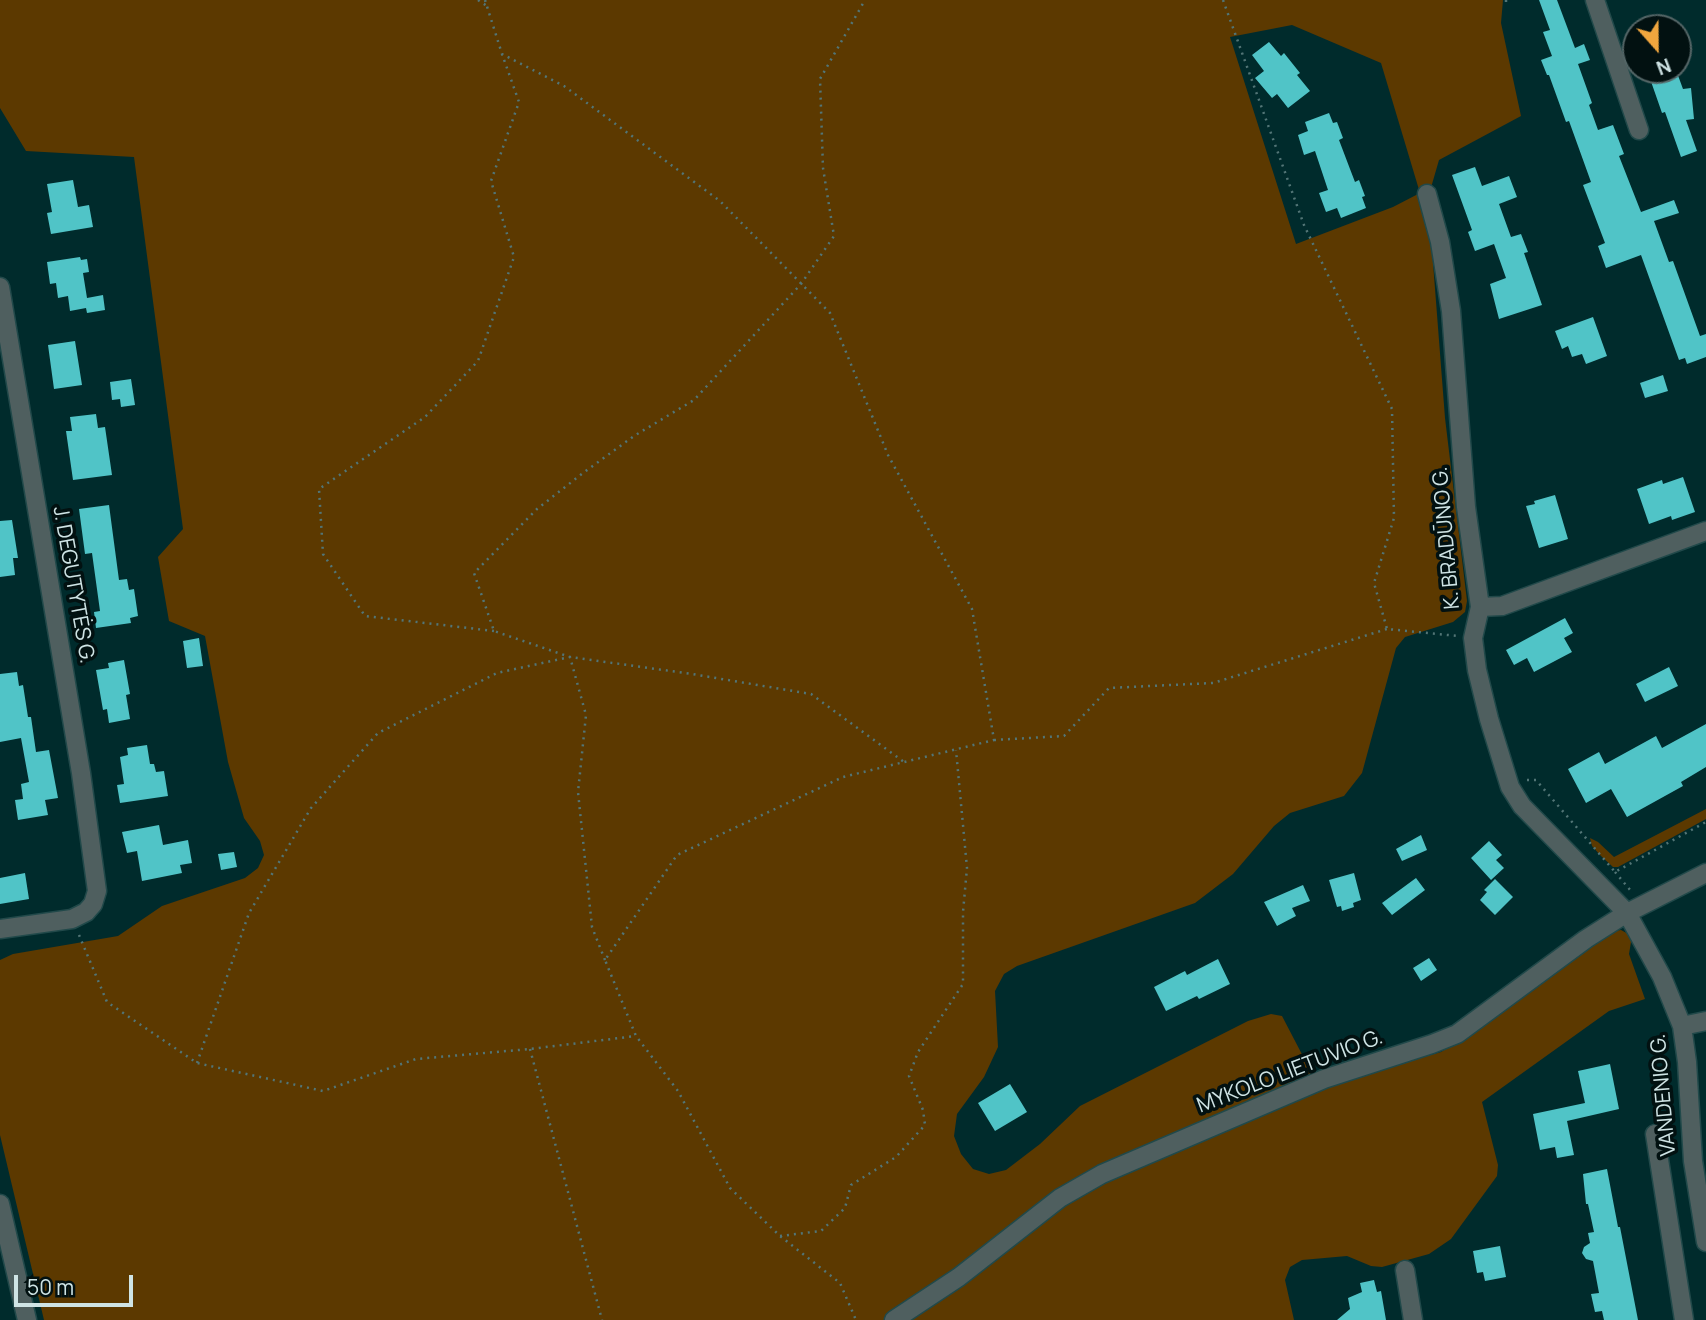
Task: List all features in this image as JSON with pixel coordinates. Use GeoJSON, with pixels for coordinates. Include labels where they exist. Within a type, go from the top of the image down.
{"type":"FeatureCollection","features":[{"type":"Feature","properties":{"kind":"street"},"geometry":{"type":"LineString","coordinates":[[1595,0],[1639,130]]}},
{"type":"Feature","properties":{"kind":"street","name":"K. BRADŪNO G."},"geometry":{"type":"LineString","coordinates":[[1427,194],[1440,242],[1451,311],[1466,507],[1480,607],[1474,638],[1477,670],[1510,787],[1537,824],[1578,862],[1627,914]]}},
{"type":"Feature","properties":{"kind":"street","name":"J. DEGUTYTĖS G."},"geometry":{"type":"LineString","coordinates":[[0,287],[81,773],[97,891],[93,904],[86,912],[72,919]]}},
{"type":"Feature","properties":{"kind":"street"},"geometry":{"type":"LineString","coordinates":[[1480,607],[1502,606],[1706,531]]}},
{"type":"Feature","properties":{"kind":"street","name":"MYKOLO LIETUVIO G."},"geometry":{"type":"LineString","coordinates":[[894,1320],[959,1277],[1060,1198],[1102,1174],[1324,1079],[1457,1034],[1586,939],[1627,914],[1706,873]]}},
{"type":"Feature","properties":{"kind":"street","name":"VANDENIO G."},"geometry":{"type":"LineString","coordinates":[[1627,914],[1662,977],[1682,1026],[1693,1161],[1705,1235]]}},
{"type":"Feature","properties":{"kind":"street"},"geometry":{"type":"LineString","coordinates":[[0,929],[72,919]]}},
{"type":"Feature","properties":{"kind":"street"},"geometry":{"type":"LineString","coordinates":[[1682,1026],[1706,1021]]}},
{"type":"Feature","properties":{"kind":"street"},"geometry":{"type":"LineString","coordinates":[[1655,1134],[1684,1320]]}},
{"type":"Feature","properties":{"kind":"street"},"geometry":{"type":"LineString","coordinates":[[0,1204],[27,1320]]}},
{"type":"Feature","properties":{"kind":"street"},"geometry":{"type":"LineString","coordinates":[[1405,1270],[1413,1320]]}},
{"type":"Feature","properties":{"kind":"path"},"geometry":{"type":"LineString","coordinates":[[478,0],[487,6]]}},
{"type":"Feature","properties":{"kind":"path"},"geometry":{"type":"LineString","coordinates":[[485,0],[519,102],[491,181],[514,257],[478,362],[425,417],[319,489],[323,554],[365,616],[494,631],[570,657],[811,694],[904,762]]}},
{"type":"Feature","properties":{"kind":"path"},"geometry":{"type":"LineString","coordinates":[[494,631],[474,573],[537,509],[634,436],[694,400],[801,284],[835,236],[823,168],[820,79],[865,0]]}},
{"type":"Feature","properties":{"kind":"path"},"geometry":{"type":"LineString","coordinates":[[1223,0],[1304,225],[1392,409],[1394,518],[1374,583],[1387,629]]}},
{"type":"Feature","properties":{"kind":"path"},"geometry":{"type":"LineString","coordinates":[[1506,0],[1507,6]]}},
{"type":"Feature","properties":{"kind":"path"},"geometry":{"type":"LineString","coordinates":[[502,54],[564,86],[720,201],[830,313],[888,455],[972,609],[994,740]]}},
{"type":"Feature","properties":{"kind":"path"},"geometry":{"type":"LineString","coordinates":[[604,960],[677,855],[843,777],[994,740],[1064,736],[1109,688],[1213,683],[1387,629],[1474,638]]}},
{"type":"Feature","properties":{"kind":"path"},"geometry":{"type":"LineString","coordinates":[[570,657],[586,715],[578,792],[592,927],[636,1036],[678,1091],[730,1188],[780,1236],[840,1283],[856,1320]]}},
{"type":"Feature","properties":{"kind":"path"},"geometry":{"type":"LineString","coordinates":[[197,1063],[249,913],[311,808],[378,733],[497,673],[570,657]]}},
{"type":"Feature","properties":{"kind":"path"},"geometry":{"type":"LineString","coordinates":[[780,1236],[821,1231],[845,1208],[851,1185],[896,1157],[925,1125],[923,1110],[909,1076],[918,1052],[963,984],[963,912],[967,868],[956,750]]}},
{"type":"Feature","properties":{"kind":"path"},"geometry":{"type":"LineString","coordinates":[[1536,780],[1615,872],[1706,822]]}},
{"type":"Feature","properties":{"kind":"path"},"geometry":{"type":"LineString","coordinates":[[72,919],[107,1002],[197,1063],[323,1091],[416,1059],[636,1036]]}},
{"type":"Feature","properties":{"kind":"path"},"geometry":{"type":"LineString","coordinates":[[530,1049],[602,1320]]}},
{"type":"Feature","properties":{"kind":"shaded area"},"geometry":{"type":"Polygon","coordinates":[[[0,0],[1503,0],[1501,23],[1521,116],[1439,160],[1428,198],[1445,418],[1467,601],[1465,612],[1453,622],[1405,637],[1396,648],[1362,773],[1344,796],[1290,813],[1274,826],[1233,874],[1195,903],[1017,966],[1004,974],[995,991],[998,1047],[984,1077],[957,1114],[954,1136],[961,1154],[973,1169],[989,1174],[1006,1170],[1040,1144],[1080,1106],[1248,1021],[1271,1014],[1282,1016],[1319,1087],[1441,1052],[1479,1027],[1584,947],[1613,931],[1621,930],[1632,936],[1629,954],[1645,999],[1609,1011],[1482,1102],[1498,1165],[1497,1176],[1451,1239],[1429,1254],[1382,1267],[1371,1266],[1347,1256],[1302,1260],[1290,1267],[1285,1280],[1294,1320],[44,1320],[0,1135],[0,960],[13,954],[118,936],[162,906],[245,878],[258,868],[264,855],[260,841],[244,818],[228,762],[205,636],[169,621],[158,557],[183,529],[134,157],[26,151],[0,108],[0,0]],[[1292,25],[1230,37],[1296,244],[1393,207],[1420,193],[1381,63],[1292,25]]]}},
{"type":"Feature","properties":{"kind":"shaded area"},"geometry":{"type":"Polygon","coordinates":[[[1706,809],[1706,819],[1618,867],[1613,867],[1592,846],[1590,838],[1614,857],[1706,809]]]}},
{"type":"Feature","properties":{"kind":"building"},"geometry":{"type":"Polygon","coordinates":[[[1539,0],[1557,0],[1575,48],[1584,44],[1590,60],[1578,64],[1592,103],[1589,105],[1598,130],[1613,125],[1624,154],[1619,156],[1641,212],[1674,200],[1679,213],[1654,221],[1669,262],[1673,261],[1700,336],[1706,334],[1706,357],[1687,364],[1685,358],[1679,360],[1641,255],[1606,268],[1598,246],[1605,243],[1583,185],[1591,182],[1569,121],[1566,122],[1541,60],[1552,56],[1543,32],[1550,30],[1539,0]]]}},
{"type":"Feature","properties":{"kind":"building"},"geometry":{"type":"Polygon","coordinates":[[[1269,42],[1281,56],[1284,53],[1310,91],[1288,108],[1277,94],[1272,98],[1255,78],[1264,71],[1252,55],[1269,42]]]}},
{"type":"Feature","properties":{"kind":"building"},"geometry":{"type":"Polygon","coordinates":[[[1652,84],[1681,84],[1683,89],[1691,88],[1694,119],[1686,120],[1697,151],[1681,157],[1665,112],[1662,113],[1652,84]]]}},
{"type":"Feature","properties":{"kind":"building"},"geometry":{"type":"Polygon","coordinates":[[[1329,113],[1333,123],[1337,122],[1343,138],[1339,140],[1355,182],[1359,180],[1365,196],[1362,197],[1366,208],[1341,218],[1337,208],[1326,212],[1319,193],[1328,190],[1315,151],[1304,155],[1298,135],[1308,131],[1305,122],[1329,113]]]}},
{"type":"Feature","properties":{"kind":"building"},"geometry":{"type":"Polygon","coordinates":[[[1475,167],[1482,186],[1509,176],[1517,197],[1499,204],[1511,237],[1521,234],[1528,252],[1524,253],[1542,305],[1499,319],[1490,284],[1506,278],[1494,244],[1475,251],[1468,232],[1472,230],[1452,175],[1475,167]]]}},
{"type":"Feature","properties":{"kind":"building"},"geometry":{"type":"Polygon","coordinates":[[[73,180],[78,207],[89,205],[93,227],[51,234],[47,213],[52,212],[47,184],[73,180]]]}},
{"type":"Feature","properties":{"kind":"building"},"geometry":{"type":"Polygon","coordinates":[[[80,257],[81,260],[87,259],[89,272],[83,273],[87,298],[103,295],[105,310],[87,313],[86,308],[70,311],[68,296],[58,298],[56,283],[50,284],[47,262],[80,257]]]}},
{"type":"Feature","properties":{"kind":"building"},"geometry":{"type":"Polygon","coordinates":[[[1593,317],[1607,356],[1586,364],[1582,354],[1572,357],[1568,346],[1562,349],[1555,331],[1593,317]]]}},
{"type":"Feature","properties":{"kind":"building"},"geometry":{"type":"Polygon","coordinates":[[[75,341],[82,385],[54,389],[48,345],[75,341]]]}},
{"type":"Feature","properties":{"kind":"building"},"geometry":{"type":"Polygon","coordinates":[[[1663,375],[1668,391],[1645,398],[1640,383],[1663,375]]]}},
{"type":"Feature","properties":{"kind":"building"},"geometry":{"type":"Polygon","coordinates":[[[131,379],[135,405],[121,407],[120,399],[112,400],[110,382],[131,379]]]}},
{"type":"Feature","properties":{"kind":"building"},"geometry":{"type":"Polygon","coordinates":[[[96,414],[98,428],[105,427],[112,475],[73,480],[66,431],[72,431],[70,417],[96,414]]]}},
{"type":"Feature","properties":{"kind":"building"},"geometry":{"type":"Polygon","coordinates":[[[1683,477],[1695,512],[1672,520],[1671,516],[1649,524],[1637,489],[1662,480],[1663,484],[1683,477]]]}},
{"type":"Feature","properties":{"kind":"building"},"geometry":{"type":"Polygon","coordinates":[[[1555,495],[1568,539],[1539,548],[1526,506],[1555,495]]]}},
{"type":"Feature","properties":{"kind":"building"},"geometry":{"type":"Polygon","coordinates":[[[109,505],[119,580],[127,579],[129,590],[134,589],[138,616],[130,618],[131,623],[96,628],[94,612],[100,611],[92,553],[85,554],[79,509],[109,505]]]}},
{"type":"Feature","properties":{"kind":"building"},"geometry":{"type":"Polygon","coordinates":[[[12,520],[18,558],[13,558],[15,575],[0,577],[0,521],[12,520]]]}},
{"type":"Feature","properties":{"kind":"building"},"geometry":{"type":"Polygon","coordinates":[[[1565,618],[1573,633],[1564,638],[1572,652],[1534,672],[1527,658],[1514,665],[1506,650],[1565,618]]]}},
{"type":"Feature","properties":{"kind":"building"},"geometry":{"type":"Polygon","coordinates":[[[199,638],[203,666],[187,668],[183,641],[199,638]]]}},
{"type":"Feature","properties":{"kind":"building"},"geometry":{"type":"Polygon","coordinates":[[[124,660],[130,694],[126,695],[130,719],[109,723],[107,709],[103,710],[96,670],[109,668],[108,663],[124,660]]]}},
{"type":"Feature","properties":{"kind":"building"},"geometry":{"type":"Polygon","coordinates":[[[1669,667],[1678,686],[1645,702],[1636,684],[1669,667]]]}},
{"type":"Feature","properties":{"kind":"building"},"geometry":{"type":"Polygon","coordinates":[[[17,672],[19,686],[23,685],[28,717],[31,717],[36,752],[49,750],[58,798],[45,800],[48,815],[18,820],[15,800],[23,799],[21,784],[29,782],[21,738],[0,742],[0,674],[17,672]]]}},
{"type":"Feature","properties":{"kind":"building"},"geometry":{"type":"Polygon","coordinates":[[[1706,724],[1706,767],[1681,782],[1683,786],[1627,817],[1611,789],[1586,803],[1568,769],[1599,752],[1605,764],[1656,736],[1662,748],[1706,724]]]}},
{"type":"Feature","properties":{"kind":"building"},"geometry":{"type":"Polygon","coordinates":[[[147,745],[150,764],[154,764],[156,772],[164,771],[168,796],[120,803],[117,785],[124,784],[120,757],[128,755],[127,748],[147,745]]]}},
{"type":"Feature","properties":{"kind":"building"},"geometry":{"type":"Polygon","coordinates":[[[159,825],[163,845],[188,840],[192,863],[180,865],[182,873],[142,881],[137,851],[127,853],[122,832],[159,825]]]}},
{"type":"Feature","properties":{"kind":"building"},"geometry":{"type":"Polygon","coordinates":[[[1421,835],[1427,850],[1402,861],[1396,849],[1421,835]]]}},
{"type":"Feature","properties":{"kind":"building"},"geometry":{"type":"Polygon","coordinates":[[[1489,841],[1502,855],[1496,860],[1504,868],[1491,880],[1471,858],[1489,841]]]}},
{"type":"Feature","properties":{"kind":"building"},"geometry":{"type":"Polygon","coordinates":[[[234,852],[237,867],[221,870],[218,854],[234,852]]]}},
{"type":"Feature","properties":{"kind":"building"},"geometry":{"type":"Polygon","coordinates":[[[25,873],[29,899],[0,904],[0,878],[25,873]]]}},
{"type":"Feature","properties":{"kind":"building"},"geometry":{"type":"Polygon","coordinates":[[[1354,873],[1361,900],[1353,903],[1354,907],[1342,911],[1341,906],[1337,907],[1329,880],[1354,873]]]}},
{"type":"Feature","properties":{"kind":"building"},"geometry":{"type":"Polygon","coordinates":[[[1416,878],[1425,890],[1392,915],[1382,903],[1416,878]]]}},
{"type":"Feature","properties":{"kind":"building"},"geometry":{"type":"Polygon","coordinates":[[[1495,879],[1513,897],[1495,915],[1480,900],[1487,892],[1484,890],[1495,879]]]}},
{"type":"Feature","properties":{"kind":"building"},"geometry":{"type":"Polygon","coordinates":[[[1303,885],[1310,901],[1292,908],[1296,916],[1277,926],[1264,902],[1303,885]]]}},
{"type":"Feature","properties":{"kind":"building"},"geometry":{"type":"Polygon","coordinates":[[[1429,958],[1437,970],[1421,981],[1413,968],[1429,958]]]}},
{"type":"Feature","properties":{"kind":"building"},"geometry":{"type":"Polygon","coordinates":[[[1218,959],[1230,984],[1166,1011],[1154,987],[1185,971],[1187,975],[1218,959]]]}},
{"type":"Feature","properties":{"kind":"building"},"geometry":{"type":"Polygon","coordinates":[[[1610,1064],[1619,1109],[1567,1121],[1574,1155],[1557,1158],[1555,1147],[1540,1150],[1533,1114],[1585,1103],[1578,1071],[1610,1064]]]}},
{"type":"Feature","properties":{"kind":"building"},"geometry":{"type":"Polygon","coordinates":[[[1010,1084],[1027,1112],[995,1131],[978,1103],[1010,1084]]]}},
{"type":"Feature","properties":{"kind":"building"},"geometry":{"type":"Polygon","coordinates":[[[1607,1169],[1638,1320],[1604,1320],[1602,1311],[1595,1312],[1591,1294],[1599,1293],[1593,1261],[1586,1259],[1582,1253],[1584,1247],[1590,1243],[1588,1233],[1594,1232],[1586,1204],[1583,1174],[1607,1169]]]}},
{"type":"Feature","properties":{"kind":"building"},"geometry":{"type":"Polygon","coordinates":[[[1500,1246],[1506,1277],[1485,1281],[1483,1272],[1477,1273],[1473,1251],[1500,1246]]]}},
{"type":"Feature","properties":{"kind":"building"},"geometry":{"type":"Polygon","coordinates":[[[1374,1280],[1377,1292],[1381,1291],[1386,1320],[1337,1320],[1350,1309],[1348,1298],[1362,1292],[1360,1283],[1374,1280]]]}}]}
